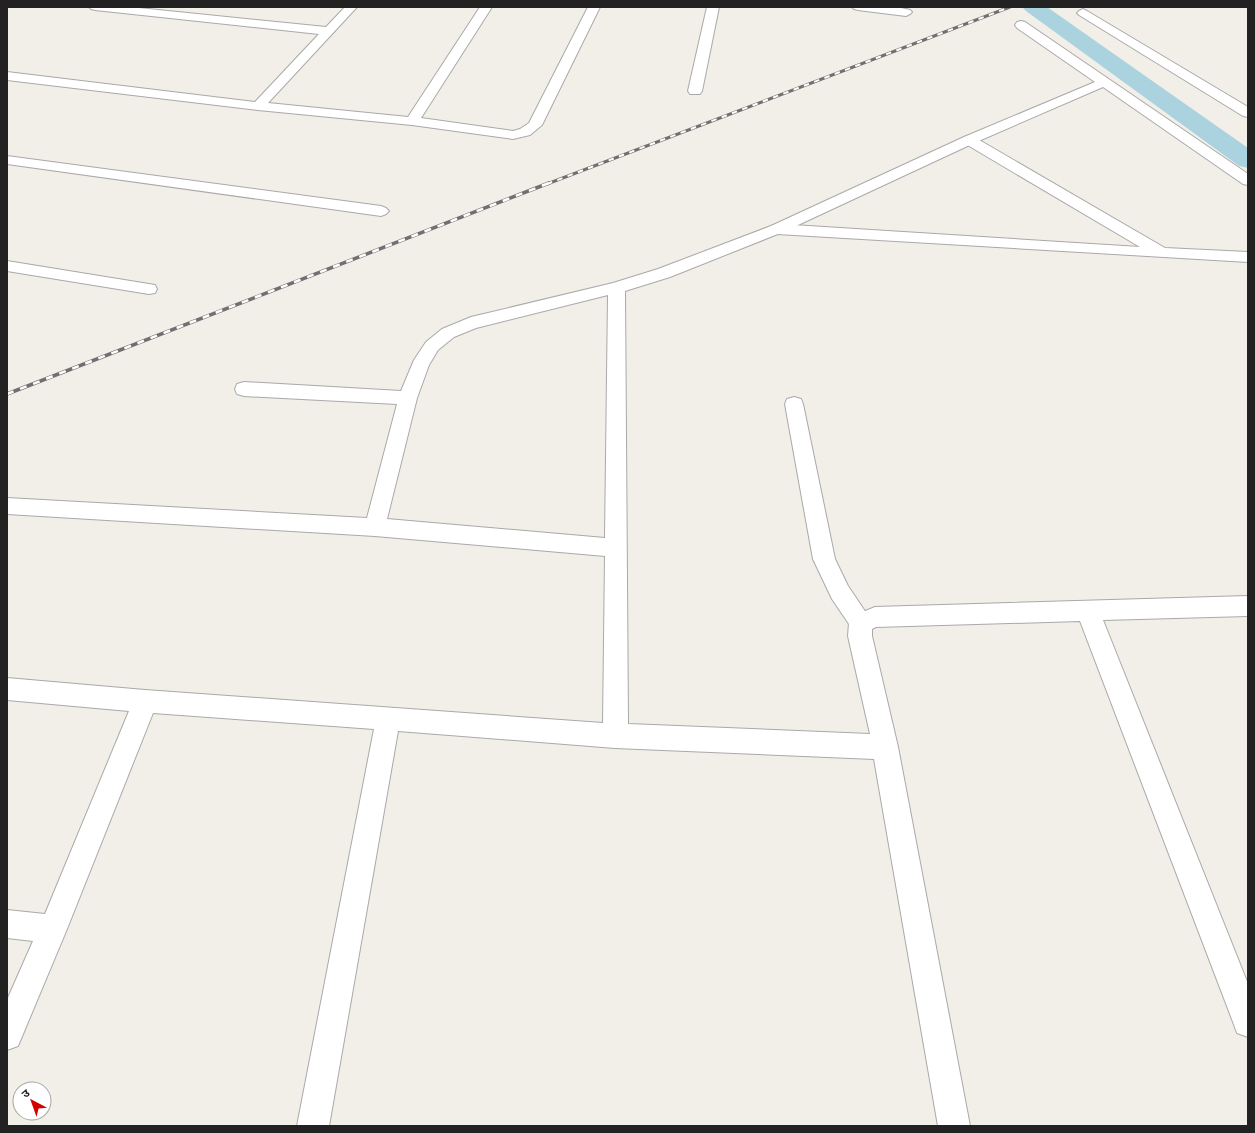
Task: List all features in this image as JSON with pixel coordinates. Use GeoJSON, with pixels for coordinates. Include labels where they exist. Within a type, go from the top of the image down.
{"type":"FeatureCollection","features":[{"type":"Feature","properties":{"kind":"street"},"geometry":{"type":"LineString","coordinates":[[95,7],[329,32]]}},
{"type":"Feature","properties":{"kind":"street"},"geometry":{"type":"LineString","coordinates":[[258,106],[351,7]]}},
{"type":"Feature","properties":{"kind":"street"},"geometry":{"type":"LineString","coordinates":[[412,121],[486,7]]}},
{"type":"Feature","properties":{"kind":"street"},"geometry":{"type":"LineString","coordinates":[[7,76],[258,106],[412,121],[522,135],[535,125],[594,7]]}},
{"type":"Feature","properties":{"kind":"street"},"geometry":{"type":"LineString","coordinates":[[695,91],[713,7]]}},
{"type":"Feature","properties":{"kind":"street"},"geometry":{"type":"LineString","coordinates":[[858,7],[906,12]]}},
{"type":"Feature","properties":{"kind":"street"},"geometry":{"type":"LineString","coordinates":[[1083,13],[1248,113]]}},
{"type":"Feature","properties":{"kind":"street"},"geometry":{"type":"LineString","coordinates":[[1021,25],[1248,181]]}},
{"type":"Feature","properties":{"kind":"street"},"geometry":{"type":"LineString","coordinates":[[375,527],[408,398],[420,364],[432,346],[448,333],[471,323],[617,288],[664,273],[777,229],[969,140],[1105,82]]}},
{"type":"Feature","properties":{"kind":"street"},"geometry":{"type":"LineString","coordinates":[[969,140],[1163,253]]}},
{"type":"Feature","properties":{"kind":"street"},"geometry":{"type":"LineString","coordinates":[[7,160],[381,211]]}},
{"type":"Feature","properties":{"kind":"street"},"geometry":{"type":"LineString","coordinates":[[1225,165],[1243,160]]}},
{"type":"Feature","properties":{"kind":"street"},"geometry":{"type":"LineString","coordinates":[[777,229],[1248,257]]}},
{"type":"Feature","properties":{"kind":"street"},"geometry":{"type":"LineString","coordinates":[[7,266],[149,289]]}},
{"type":"Feature","properties":{"kind":"street"},"geometry":{"type":"LineString","coordinates":[[615,736],[617,288]]}},
{"type":"Feature","properties":{"kind":"street"},"geometry":{"type":"LineString","coordinates":[[244,389],[408,398]]}},
{"type":"Feature","properties":{"kind":"street"},"geometry":{"type":"LineString","coordinates":[[794,404],[824,559],[834,582],[847,605],[861,623],[860,636],[885,747],[954,1126]]}},
{"type":"Feature","properties":{"kind":"street"},"geometry":{"type":"LineString","coordinates":[[7,506],[375,527],[617,548]]}},
{"type":"Feature","properties":{"kind":"street"},"geometry":{"type":"LineString","coordinates":[[861,623],[875,617],[1248,606]]}},
{"type":"Feature","properties":{"kind":"street"},"geometry":{"type":"LineString","coordinates":[[1088,611],[1248,1022]]}},
{"type":"Feature","properties":{"kind":"street"},"geometry":{"type":"LineString","coordinates":[[7,689],[144,701],[615,736],[885,747]]}},
{"type":"Feature","properties":{"kind":"street"},"geometry":{"type":"LineString","coordinates":[[7,1036],[53,929],[144,701]]}},
{"type":"Feature","properties":{"kind":"street"},"geometry":{"type":"LineString","coordinates":[[313,1126],[388,718]]}},
{"type":"Feature","properties":{"kind":"street"},"geometry":{"type":"LineString","coordinates":[[7,924],[53,929]]}},
{"type":"Feature","properties":{"kind":"waterway"},"geometry":{"type":"LineString","coordinates":[[1033,7],[1248,160]]}},
{"type":"Feature","properties":{"kind":"railway"},"geometry":{"type":"LineString","coordinates":[[547,184],[1010,7]]}},
{"type":"Feature","properties":{"kind":"railway"},"geometry":{"type":"LineString","coordinates":[[7,394],[549,183]]}}]}
